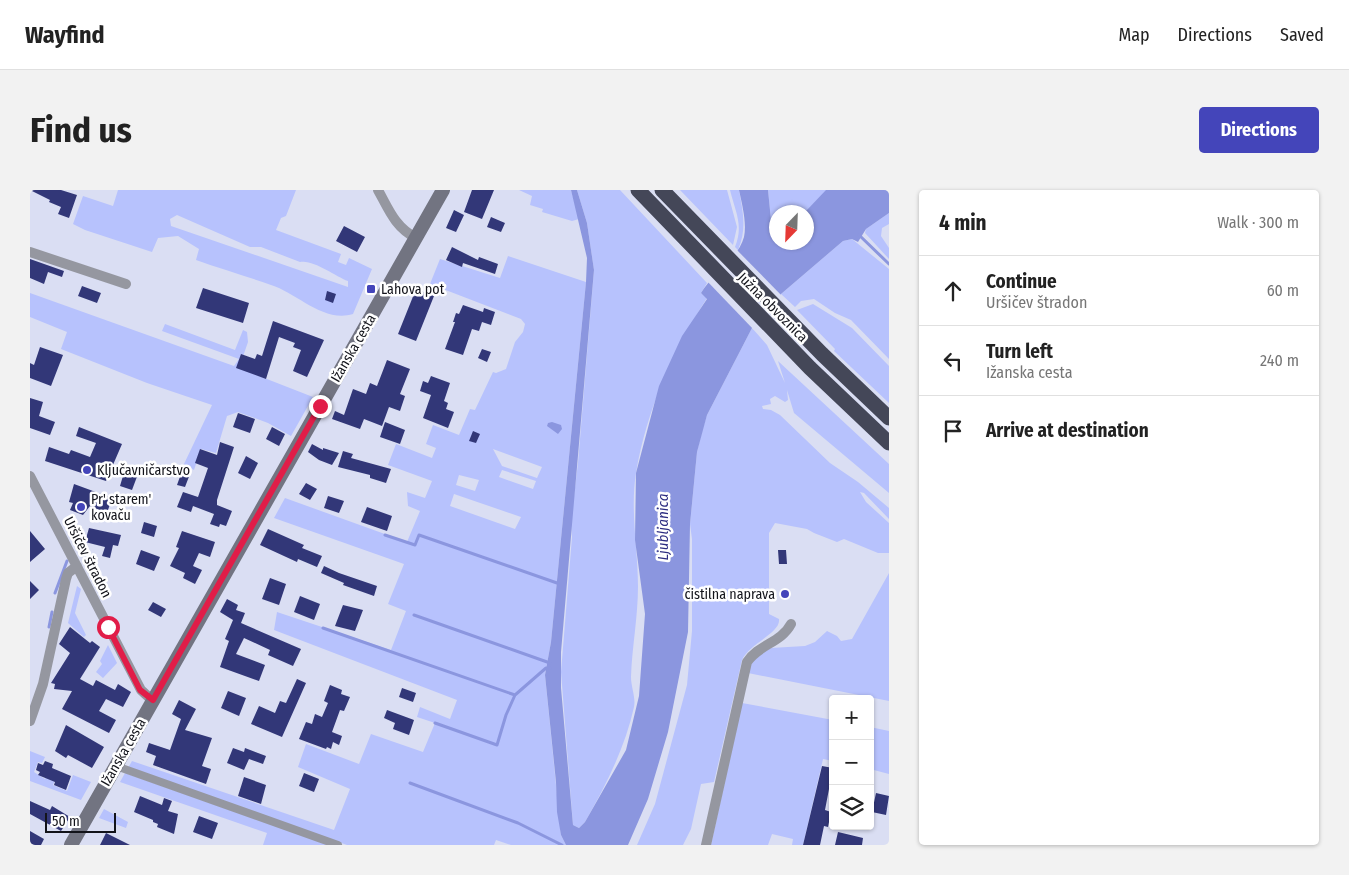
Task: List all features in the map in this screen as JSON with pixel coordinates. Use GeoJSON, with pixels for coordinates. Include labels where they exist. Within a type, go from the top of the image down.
{"type":"FeatureCollection","features":[{"type":"Feature","properties":{"kind":"highway","name":"Južna obvoznica"},"geometry":{"type":"LineString","coordinates":[[638,190],[810,368],[889,443]]}},
{"type":"Feature","properties":{"kind":"highway","name":"Južna obvoznica"},"geometry":{"type":"LineString","coordinates":[[662,190],[822,354],[889,418]]}},
{"type":"Feature","properties":{"kind":"main road","name":"Ižanska cesta"},"geometry":{"type":"LineString","coordinates":[[70,845],[442,190]]}},
{"type":"Feature","properties":{"kind":"street"},"geometry":{"type":"LineString","coordinates":[[378,190],[399,227],[416,238]]}},
{"type":"Feature","properties":{"kind":"street"},"geometry":{"type":"LineString","coordinates":[[30,252],[126,284]]}},
{"type":"Feature","properties":{"kind":"street","name":"Uršičev štradon"},"geometry":{"type":"LineString","coordinates":[[30,476],[140,690],[153,700]]}},
{"type":"Feature","properties":{"kind":"street"},"geometry":{"type":"LineString","coordinates":[[30,720],[44,684],[66,579],[68,573],[77,566]]}},
{"type":"Feature","properties":{"kind":"street"},"geometry":{"type":"LineString","coordinates":[[706,845],[747,662],[753,653],[764,644],[780,639],[790,624]]}},
{"type":"Feature","properties":{"kind":"street"},"geometry":{"type":"LineString","coordinates":[[116,766],[338,845]]}},
{"type":"Feature","properties":{"kind":"shaded area"},"geometry":{"type":"Polygon","coordinates":[[[118,190],[296,190],[286,216],[281,218],[276,230],[341,254],[338,262],[346,265],[349,258],[372,269],[353,314],[342,316],[331,314],[310,306],[281,289],[196,260],[199,249],[178,236],[158,238],[152,252],[85,230],[73,224],[83,196],[113,206],[118,190]],[[177,215],[170,219],[171,226],[348,287],[348,281],[317,265],[300,262],[261,247],[250,247],[177,215]]]}},
{"type":"Feature","properties":{"kind":"shaded area"},"geometry":{"type":"Polygon","coordinates":[[[519,190],[571,190],[579,219],[572,221],[542,212],[543,209],[530,205],[532,196],[519,190]]]}},
{"type":"Feature","properties":{"kind":"shaded area"},"geometry":{"type":"Polygon","coordinates":[[[577,190],[620,190],[707,283],[701,293],[707,298],[672,361],[654,404],[641,449],[634,487],[638,586],[631,677],[634,707],[614,767],[585,822],[579,828],[573,825],[561,672],[572,537],[571,521],[578,463],[594,270],[587,223],[577,190]]]}},
{"type":"Feature","properties":{"kind":"shaded area"},"geometry":{"type":"Polygon","coordinates":[[[680,190],[727,190],[737,227],[733,245],[680,190]]]}},
{"type":"Feature","properties":{"kind":"shaded area"},"geometry":{"type":"Polygon","coordinates":[[[730,190],[739,190],[743,213],[743,235],[738,250],[735,247],[738,239],[739,225],[730,190]]]}},
{"type":"Feature","properties":{"kind":"shaded area"},"geometry":{"type":"Polygon","coordinates":[[[768,190],[827,190],[812,205],[770,205],[768,190]]]}},
{"type":"Feature","properties":{"kind":"shaded area"},"geometry":{"type":"Polygon","coordinates":[[[889,213],[889,224],[882,228],[881,236],[889,248],[889,259],[865,233],[866,229],[889,213]]]}},
{"type":"Feature","properties":{"kind":"shaded area"},"geometry":{"type":"Polygon","coordinates":[[[852,239],[889,269],[889,359],[851,320],[835,313],[814,299],[801,301],[795,307],[781,294],[843,241],[852,239]]]}},
{"type":"Feature","properties":{"kind":"shaded area"},"geometry":{"type":"Polygon","coordinates":[[[508,256],[586,282],[551,642],[545,675],[561,835],[566,845],[511,845],[496,840],[494,845],[347,845],[128,768],[132,761],[334,830],[350,789],[298,767],[306,744],[359,764],[371,734],[423,752],[435,723],[417,717],[420,707],[450,719],[457,700],[274,630],[277,612],[391,650],[406,611],[388,604],[404,564],[274,518],[285,498],[407,542],[420,511],[408,506],[407,492],[425,498],[432,481],[388,465],[396,444],[432,458],[436,448],[426,444],[433,425],[459,435],[470,409],[475,410],[493,372],[496,373],[506,369],[515,342],[523,332],[525,324],[521,319],[430,284],[440,259],[500,278],[508,256]],[[493,449],[502,466],[537,478],[542,467],[493,449]],[[502,470],[499,477],[533,489],[536,481],[502,470]],[[459,475],[456,485],[475,491],[479,480],[459,475]],[[454,494],[450,506],[515,529],[521,517],[454,494]]]}},
{"type":"Feature","properties":{"kind":"shaded area"},"geometry":{"type":"Polygon","coordinates":[[[30,293],[234,366],[239,359],[162,331],[165,324],[235,350],[243,330],[247,332],[248,342],[239,368],[313,397],[291,436],[268,423],[238,412],[227,416],[216,453],[201,449],[194,470],[184,464],[212,405],[147,383],[61,349],[67,332],[30,317],[30,293]]]}},
{"type":"Feature","properties":{"kind":"shaded area"},"geometry":{"type":"Polygon","coordinates":[[[813,304],[852,328],[889,366],[889,403],[834,351],[835,349],[797,310],[813,304]]]}},
{"type":"Feature","properties":{"kind":"shaded area"},"geometry":{"type":"Polygon","coordinates":[[[752,328],[767,345],[785,383],[778,361],[889,464],[889,493],[794,413],[787,390],[788,400],[785,402],[775,396],[770,399],[771,404],[762,406],[763,409],[771,410],[780,415],[830,463],[858,482],[889,508],[889,519],[864,493],[860,492],[866,502],[889,523],[889,553],[878,553],[844,539],[837,542],[807,529],[775,523],[769,533],[769,614],[779,619],[778,624],[770,634],[751,648],[742,660],[714,782],[701,784],[691,829],[683,845],[637,845],[655,804],[687,685],[692,631],[692,539],[690,524],[697,452],[707,415],[752,328]]]}},
{"type":"Feature","properties":{"kind":"shaded area"},"geometry":{"type":"Polygon","coordinates":[[[889,573],[889,701],[874,698],[874,695],[859,695],[748,673],[753,657],[771,648],[805,646],[815,642],[827,631],[837,636],[841,641],[852,639],[889,573]]]}},
{"type":"Feature","properties":{"kind":"shaded area"},"geometry":{"type":"Polygon","coordinates":[[[77,586],[81,589],[75,613],[86,635],[84,637],[68,623],[77,586]]]}},
{"type":"Feature","properties":{"kind":"shaded area"},"geometry":{"type":"Polygon","coordinates":[[[108,645],[117,663],[103,678],[96,672],[102,664],[100,661],[108,645]]]}},
{"type":"Feature","properties":{"kind":"shaded area"},"geometry":{"type":"Polygon","coordinates":[[[742,703],[829,719],[829,760],[823,759],[803,845],[792,845],[793,839],[772,834],[768,845],[711,845],[742,703]]]}},
{"type":"Feature","properties":{"kind":"shaded area"},"geometry":{"type":"Polygon","coordinates":[[[874,728],[889,731],[889,774],[874,770],[874,728]]]}},
{"type":"Feature","properties":{"kind":"shaded area"},"geometry":{"type":"Polygon","coordinates":[[[30,751],[45,757],[42,763],[38,762],[34,772],[45,779],[46,777],[57,776],[53,785],[67,791],[73,775],[91,782],[81,800],[30,781],[30,751]]]}},
{"type":"Feature","properties":{"kind":"shaded area"},"geometry":{"type":"Polygon","coordinates":[[[125,773],[329,845],[263,845],[267,833],[120,782],[125,773]]]}},
{"type":"Feature","properties":{"kind":"shaded area"},"geometry":{"type":"Polygon","coordinates":[[[104,809],[128,822],[126,828],[99,818],[104,809]]]}},
{"type":"Feature","properties":{"kind":"water","name":"Ljubljanica"},"geometry":{"type":"Polygon","coordinates":[[[571,190],[577,190],[587,223],[594,270],[561,652],[561,688],[573,825],[579,828],[585,822],[626,750],[639,696],[645,614],[635,540],[636,473],[659,386],[682,336],[707,299],[701,293],[731,259],[744,237],[745,220],[739,190],[768,190],[769,250],[814,250],[814,205],[812,205],[826,190],[889,190],[889,213],[866,229],[858,242],[852,239],[843,241],[781,294],[752,328],[707,415],[697,452],[690,524],[688,632],[668,732],[648,799],[628,845],[566,845],[561,835],[557,812],[556,782],[545,675],[551,642],[587,258],[571,190]]]}},
{"type":"Feature","properties":{"kind":"water"},"geometry":{"type":"Polygon","coordinates":[[[552,422],[561,425],[562,429],[558,434],[547,426],[548,423],[552,422]]]}},
{"type":"Feature","properties":{"kind":"pier"},"geometry":{"type":"Polygon","coordinates":[[[735,248],[782,296],[754,330],[706,280],[735,248]]]}},
{"type":"Feature","properties":{"kind":"building"},"geometry":{"type":"Polygon","coordinates":[[[30,190],[61,190],[77,195],[69,218],[58,214],[61,207],[30,190]]]}},
{"type":"Feature","properties":{"kind":"building"},"geometry":{"type":"Polygon","coordinates":[[[472,190],[494,190],[482,219],[464,212],[472,190]]]}},
{"type":"Feature","properties":{"kind":"building"},"geometry":{"type":"Polygon","coordinates":[[[454,210],[464,215],[456,232],[446,228],[454,210]]]}},
{"type":"Feature","properties":{"kind":"building"},"geometry":{"type":"Polygon","coordinates":[[[491,217],[505,223],[501,232],[487,227],[491,217]]]}},
{"type":"Feature","properties":{"kind":"building"},"geometry":{"type":"Polygon","coordinates":[[[344,226],[365,237],[357,252],[336,241],[344,226]]]}},
{"type":"Feature","properties":{"kind":"building"},"geometry":{"type":"Polygon","coordinates":[[[452,247],[478,260],[479,257],[498,264],[495,274],[463,263],[462,267],[446,260],[452,247]]]}},
{"type":"Feature","properties":{"kind":"building"},"geometry":{"type":"Polygon","coordinates":[[[30,259],[64,271],[62,277],[48,272],[44,284],[30,278],[30,259]]]}},
{"type":"Feature","properties":{"kind":"building"},"geometry":{"type":"Polygon","coordinates":[[[82,286],[101,293],[97,303],[78,296],[82,286]]]}},
{"type":"Feature","properties":{"kind":"building"},"geometry":{"type":"Polygon","coordinates":[[[203,288],[249,303],[243,323],[196,308],[203,288]]]}},
{"type":"Feature","properties":{"kind":"building"},"geometry":{"type":"Polygon","coordinates":[[[416,289],[434,296],[416,341],[398,334],[416,289]]]}},
{"type":"Feature","properties":{"kind":"building"},"geometry":{"type":"Polygon","coordinates":[[[327,291],[336,294],[333,303],[325,300],[327,291]]]}},
{"type":"Feature","properties":{"kind":"building"},"geometry":{"type":"Polygon","coordinates":[[[463,305],[483,312],[484,308],[495,312],[491,325],[482,322],[479,331],[472,329],[463,355],[445,349],[455,322],[453,322],[456,313],[459,314],[463,305]]]}},
{"type":"Feature","properties":{"kind":"building"},"geometry":{"type":"Polygon","coordinates":[[[273,321],[324,340],[307,377],[293,371],[301,350],[293,347],[295,343],[279,337],[266,379],[236,368],[241,354],[255,359],[257,354],[262,356],[273,321]]]}},
{"type":"Feature","properties":{"kind":"building"},"geometry":{"type":"Polygon","coordinates":[[[40,347],[63,355],[51,386],[30,378],[30,363],[34,365],[40,347]]]}},
{"type":"Feature","properties":{"kind":"building"},"geometry":{"type":"Polygon","coordinates":[[[482,349],[491,352],[487,362],[478,358],[482,349]]]}},
{"type":"Feature","properties":{"kind":"building"},"geometry":{"type":"Polygon","coordinates":[[[387,360],[410,369],[400,394],[405,396],[400,411],[389,407],[382,426],[364,419],[360,429],[332,419],[335,411],[344,415],[353,389],[366,394],[370,383],[377,386],[387,360]]]}},
{"type":"Feature","properties":{"kind":"building"},"geometry":{"type":"Polygon","coordinates":[[[431,376],[450,383],[444,401],[448,403],[446,409],[454,412],[448,428],[423,418],[431,395],[420,391],[423,381],[428,383],[431,376]]]}},
{"type":"Feature","properties":{"kind":"building"},"geometry":{"type":"Polygon","coordinates":[[[30,398],[43,402],[39,416],[55,422],[50,435],[30,428],[30,398]]]}},
{"type":"Feature","properties":{"kind":"building"},"geometry":{"type":"Polygon","coordinates":[[[238,413],[255,419],[250,433],[233,427],[238,413]]]}},
{"type":"Feature","properties":{"kind":"building"},"geometry":{"type":"Polygon","coordinates":[[[385,422],[405,430],[400,444],[380,437],[385,422]]]}},
{"type":"Feature","properties":{"kind":"building"},"geometry":{"type":"Polygon","coordinates":[[[79,427],[122,444],[106,481],[45,461],[49,447],[69,454],[71,450],[90,457],[96,443],[76,436],[79,427]]]}},
{"type":"Feature","properties":{"kind":"building"},"geometry":{"type":"Polygon","coordinates":[[[272,427],[285,434],[279,446],[266,439],[272,427]]]}},
{"type":"Feature","properties":{"kind":"building"},"geometry":{"type":"Polygon","coordinates":[[[473,431],[480,434],[476,443],[469,441],[473,431]]]}},
{"type":"Feature","properties":{"kind":"building"},"geometry":{"type":"Polygon","coordinates":[[[220,442],[234,447],[217,500],[217,505],[232,511],[226,526],[220,524],[219,527],[210,524],[214,514],[193,506],[191,512],[177,507],[183,492],[198,497],[208,468],[195,463],[200,449],[217,455],[220,442]]]}},
{"type":"Feature","properties":{"kind":"building"},"geometry":{"type":"Polygon","coordinates":[[[312,444],[323,450],[323,448],[339,453],[332,465],[319,460],[308,452],[312,444]]]}},
{"type":"Feature","properties":{"kind":"building"},"geometry":{"type":"Polygon","coordinates":[[[343,451],[353,454],[351,458],[391,469],[386,483],[370,478],[370,475],[338,467],[343,451]]]}},
{"type":"Feature","properties":{"kind":"building"},"geometry":{"type":"Polygon","coordinates":[[[246,456],[258,463],[250,479],[238,473],[246,456]]]}},
{"type":"Feature","properties":{"kind":"building"},"geometry":{"type":"Polygon","coordinates":[[[125,469],[138,474],[132,490],[120,486],[125,469]]]}},
{"type":"Feature","properties":{"kind":"building"},"geometry":{"type":"Polygon","coordinates":[[[182,471],[190,474],[185,487],[177,485],[182,471]]]}},
{"type":"Feature","properties":{"kind":"building"},"geometry":{"type":"Polygon","coordinates":[[[306,483],[317,489],[310,500],[299,494],[306,483]]]}},
{"type":"Feature","properties":{"kind":"building"},"geometry":{"type":"Polygon","coordinates":[[[74,484],[112,498],[107,513],[90,506],[83,515],[70,510],[73,503],[69,502],[74,484]]]}},
{"type":"Feature","properties":{"kind":"building"},"geometry":{"type":"Polygon","coordinates":[[[328,496],[344,501],[339,513],[324,508],[328,496]]]}},
{"type":"Feature","properties":{"kind":"building"},"geometry":{"type":"Polygon","coordinates":[[[367,507],[392,516],[387,531],[361,522],[367,507]]]}},
{"type":"Feature","properties":{"kind":"building"},"geometry":{"type":"Polygon","coordinates":[[[144,522],[157,526],[154,537],[141,533],[144,522]]]}},
{"type":"Feature","properties":{"kind":"building"},"geometry":{"type":"Polygon","coordinates":[[[89,528],[121,535],[118,546],[113,545],[110,558],[102,556],[105,547],[85,542],[89,528]]]}},
{"type":"Feature","properties":{"kind":"building"},"geometry":{"type":"Polygon","coordinates":[[[268,529],[304,545],[302,548],[322,556],[317,567],[298,559],[297,562],[260,545],[268,529]]]}},
{"type":"Feature","properties":{"kind":"building"},"geometry":{"type":"Polygon","coordinates":[[[30,531],[45,549],[30,562],[30,531]]]}},
{"type":"Feature","properties":{"kind":"building"},"geometry":{"type":"Polygon","coordinates":[[[182,531],[215,542],[210,557],[199,553],[193,566],[202,570],[195,584],[183,578],[185,573],[170,566],[179,548],[176,547],[182,531]]]}},
{"type":"Feature","properties":{"kind":"building"},"geometry":{"type":"Polygon","coordinates":[[[141,550],[160,557],[154,571],[136,564],[141,550]]]}},
{"type":"Feature","properties":{"kind":"building"},"geometry":{"type":"Polygon","coordinates":[[[778,550],[786,550],[787,564],[779,564],[778,550]]]}},
{"type":"Feature","properties":{"kind":"building"},"geometry":{"type":"Polygon","coordinates":[[[324,566],[377,586],[374,596],[343,585],[344,583],[321,573],[324,566]]]}},
{"type":"Feature","properties":{"kind":"building"},"geometry":{"type":"Polygon","coordinates":[[[270,578],[286,584],[279,605],[262,599],[270,578]]]}},
{"type":"Feature","properties":{"kind":"building"},"geometry":{"type":"Polygon","coordinates":[[[30,581],[39,590],[30,599],[30,581]]]}},
{"type":"Feature","properties":{"kind":"building"},"geometry":{"type":"Polygon","coordinates":[[[300,596],[320,604],[314,620],[294,612],[300,596]]]}},
{"type":"Feature","properties":{"kind":"building"},"geometry":{"type":"Polygon","coordinates":[[[227,599],[238,605],[236,610],[245,613],[241,623],[301,649],[293,666],[268,655],[270,650],[244,638],[236,654],[265,665],[259,681],[220,667],[229,641],[225,639],[233,620],[220,612],[227,599]]]}},
{"type":"Feature","properties":{"kind":"building"},"geometry":{"type":"Polygon","coordinates":[[[153,602],[166,609],[161,617],[148,610],[153,602]]]}},
{"type":"Feature","properties":{"kind":"building"},"geometry":{"type":"Polygon","coordinates":[[[343,605],[363,610],[355,631],[335,626],[343,605]]]}},
{"type":"Feature","properties":{"kind":"building"},"geometry":{"type":"Polygon","coordinates":[[[70,627],[90,643],[92,641],[100,647],[80,679],[93,686],[96,680],[115,690],[118,684],[131,692],[123,707],[106,699],[99,711],[116,720],[109,733],[62,709],[72,691],[54,689],[55,684],[51,683],[70,653],[59,644],[70,627]]]}},
{"type":"Feature","properties":{"kind":"building"},"geometry":{"type":"Polygon","coordinates":[[[297,679],[306,683],[282,737],[251,724],[259,706],[275,713],[280,701],[286,703],[297,679]]]}},
{"type":"Feature","properties":{"kind":"building"},"geometry":{"type":"Polygon","coordinates":[[[330,685],[342,690],[341,694],[350,697],[344,711],[340,710],[332,732],[342,736],[339,745],[333,742],[331,749],[327,747],[326,749],[299,739],[306,722],[312,724],[315,714],[322,717],[328,703],[324,701],[330,685]]]}},
{"type":"Feature","properties":{"kind":"building"},"geometry":{"type":"Polygon","coordinates":[[[402,688],[416,693],[413,702],[399,697],[402,688]]]}},
{"type":"Feature","properties":{"kind":"building"},"geometry":{"type":"Polygon","coordinates":[[[228,691],[246,698],[239,716],[221,708],[228,691]]]}},
{"type":"Feature","properties":{"kind":"building"},"geometry":{"type":"Polygon","coordinates":[[[179,700],[196,709],[185,730],[212,738],[202,766],[211,769],[206,784],[153,765],[156,756],[146,752],[149,743],[170,750],[181,719],[172,714],[179,700]]]}},
{"type":"Feature","properties":{"kind":"building"},"geometry":{"type":"Polygon","coordinates":[[[387,710],[414,720],[409,735],[393,729],[395,723],[384,718],[387,710]]]}},
{"type":"Feature","properties":{"kind":"building"},"geometry":{"type":"Polygon","coordinates":[[[66,725],[104,747],[92,768],[68,755],[66,758],[55,751],[66,725]]]}},
{"type":"Feature","properties":{"kind":"building"},"geometry":{"type":"Polygon","coordinates":[[[233,748],[244,752],[245,748],[266,756],[263,764],[249,759],[244,770],[227,763],[233,748]]]}},
{"type":"Feature","properties":{"kind":"building"},"geometry":{"type":"Polygon","coordinates":[[[45,761],[53,764],[52,768],[71,776],[66,790],[54,785],[55,782],[38,775],[40,772],[36,770],[38,763],[43,765],[45,761]]]}},
{"type":"Feature","properties":{"kind":"building"},"geometry":{"type":"Polygon","coordinates":[[[822,766],[829,767],[829,789],[825,810],[829,811],[828,827],[824,826],[820,845],[803,845],[822,766]]]}},
{"type":"Feature","properties":{"kind":"building"},"geometry":{"type":"Polygon","coordinates":[[[304,773],[319,779],[314,792],[299,786],[304,773]]]}},
{"type":"Feature","properties":{"kind":"building"},"geometry":{"type":"Polygon","coordinates":[[[244,777],[266,785],[261,804],[238,796],[244,777]]]}},
{"type":"Feature","properties":{"kind":"building"},"geometry":{"type":"Polygon","coordinates":[[[876,793],[889,796],[886,815],[874,812],[876,793]]]}},
{"type":"Feature","properties":{"kind":"building"},"geometry":{"type":"Polygon","coordinates":[[[140,796],[162,805],[164,798],[172,801],[168,811],[178,814],[174,834],[157,827],[158,824],[153,822],[153,820],[134,812],[140,796]]]}},
{"type":"Feature","properties":{"kind":"building"},"geometry":{"type":"Polygon","coordinates":[[[30,801],[50,810],[52,806],[70,817],[61,831],[30,814],[30,801]]]}},
{"type":"Feature","properties":{"kind":"building"},"geometry":{"type":"Polygon","coordinates":[[[199,816],[218,823],[212,839],[193,832],[199,816]]]}},
{"type":"Feature","properties":{"kind":"building"},"geometry":{"type":"Polygon","coordinates":[[[30,831],[44,839],[41,845],[30,845],[30,831]]]}},
{"type":"Feature","properties":{"kind":"building"},"geometry":{"type":"Polygon","coordinates":[[[838,832],[863,838],[862,845],[835,845],[838,832]]]}},
{"type":"Feature","properties":{"kind":"building"},"geometry":{"type":"Polygon","coordinates":[[[106,833],[130,845],[100,845],[106,833]]]}},
{"type":"Feature","properties":{"kind":"waterway"},"geometry":{"type":"LineString","coordinates":[[859,235],[889,264]]}},
{"type":"Feature","properties":{"kind":"waterway"},"geometry":{"type":"LineString","coordinates":[[385,535],[415,545],[419,535],[557,583]]}},
{"type":"Feature","properties":{"kind":"waterway"},"geometry":{"type":"LineString","coordinates":[[55,593],[67,561]]}},
{"type":"Feature","properties":{"kind":"waterway"},"geometry":{"type":"LineString","coordinates":[[49,627],[52,612]]}},
{"type":"Feature","properties":{"kind":"waterway"},"geometry":{"type":"LineString","coordinates":[[414,615],[550,663]]}},
{"type":"Feature","properties":{"kind":"waterway"},"geometry":{"type":"LineString","coordinates":[[323,628],[515,695]]}},
{"type":"Feature","properties":{"kind":"waterway"},"geometry":{"type":"LineString","coordinates":[[435,723],[497,745],[506,715],[515,695],[546,668],[550,668]]}},
{"type":"Feature","properties":{"kind":"waterway"},"geometry":{"type":"LineString","coordinates":[[410,783],[518,823],[562,845]]}},
{"type":"Feature","properties":{"kind":"place","name":"Lahova pot"},"geometry":{"type":"Point","coordinates":[371,289]}},
{"type":"Feature","properties":{"kind":"place","name":"Ključavničarstvo"},"geometry":{"type":"Point","coordinates":[87,470]}},
{"type":"Feature","properties":{"kind":"place","name":"Pr' starem' kovaču"},"geometry":{"type":"Point","coordinates":[81,507]}},
{"type":"Feature","properties":{"kind":"place","name":"čistilna naprava"},"geometry":{"type":"Point","coordinates":[785,594]}},
{"type":"Feature","properties":{"kind":"route"},"geometry":{"type":"LineString","coordinates":[[108,627],[140,690],[153,700],[320,406]]}}]}
